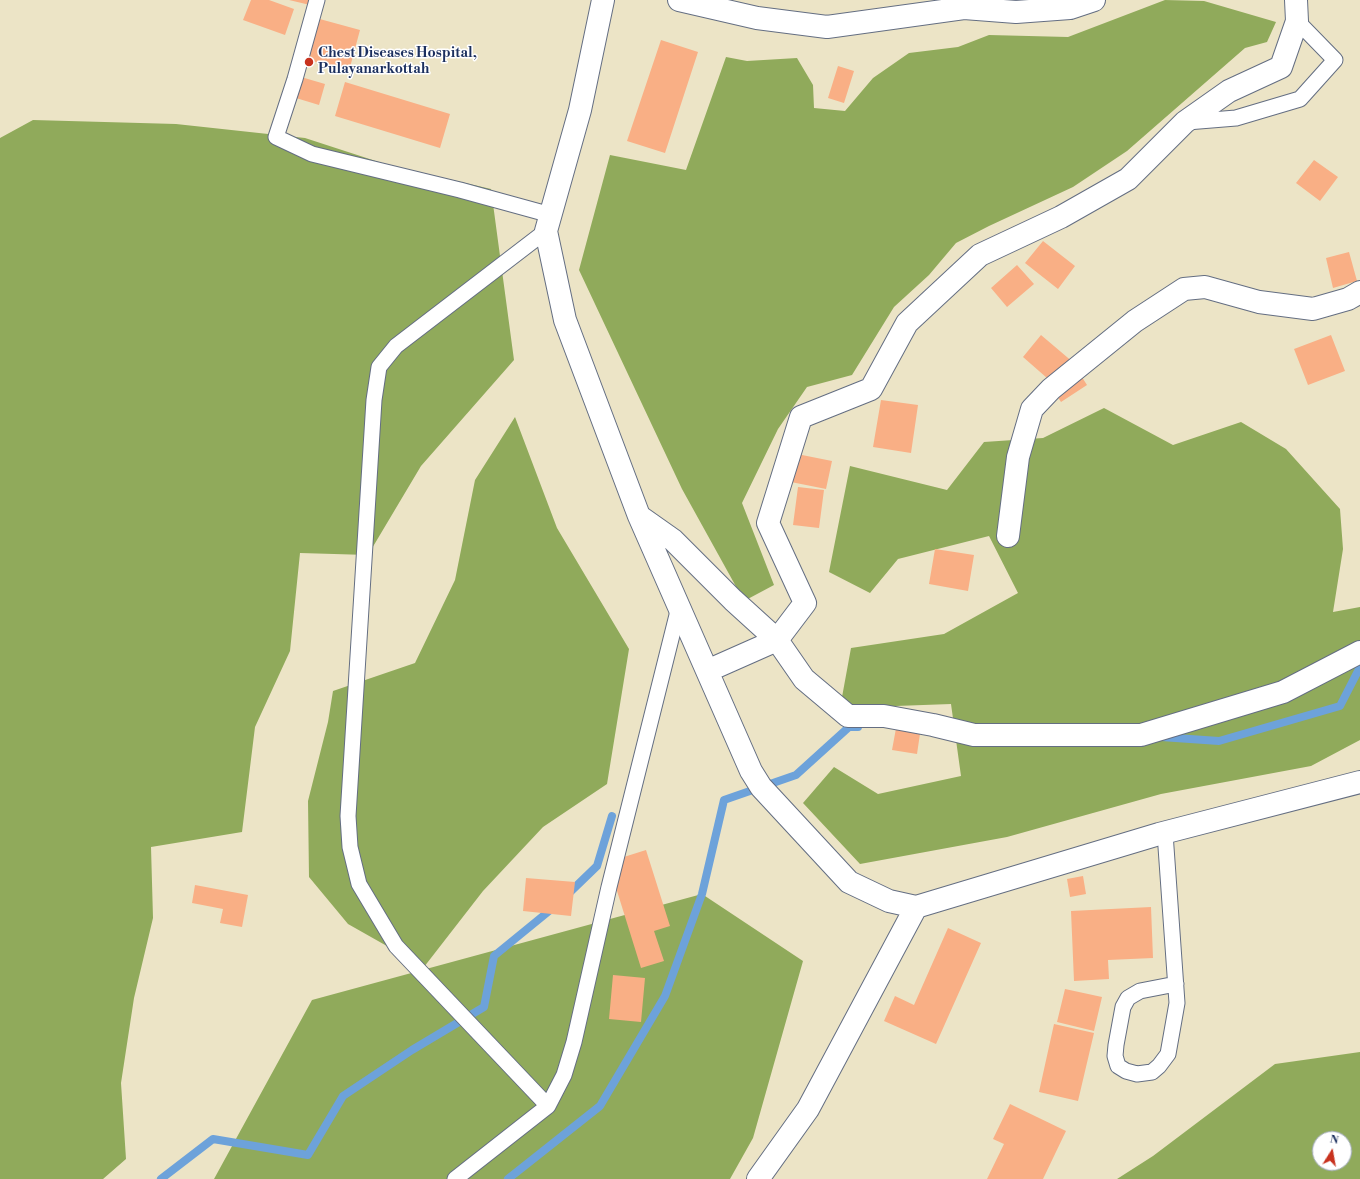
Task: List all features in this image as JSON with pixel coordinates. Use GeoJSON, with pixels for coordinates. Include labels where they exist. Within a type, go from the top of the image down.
{"type":"FeatureCollection","features":[{"type":"Feature","properties":{"kind":"street"},"geometry":{"type":"LineString","coordinates":[[604,0],[580,110],[548,223],[565,320],[639,516],[751,771],[761,787],[849,882],[889,901],[916,907],[1166,833],[1360,782]]}},
{"type":"Feature","properties":{"kind":"street"},"geometry":{"type":"LineString","coordinates":[[679,0],[757,18],[827,28],[964,8],[1016,12],[1070,8],[1094,0]]}},
{"type":"Feature","properties":{"kind":"street"},"geometry":{"type":"LineString","coordinates":[[707,671],[777,640],[805,603],[768,523],[802,417],[871,390],[907,323],[980,256],[1061,216],[1128,179],[1185,122],[1229,91],[1281,67],[1297,10]]}},
{"type":"Feature","properties":{"kind":"street"},"geometry":{"type":"LineString","coordinates":[[1008,536],[1018,457],[1032,409],[1051,389],[1135,321],[1184,289],[1205,287],[1259,302],[1313,309],[1348,299],[1360,292]]}},
{"type":"Feature","properties":{"kind":"street"},"geometry":{"type":"LineString","coordinates":[[639,516],[673,540],[733,600],[777,640],[804,679],[848,716],[884,716],[933,725],[974,735],[1141,735],[1283,692],[1360,652]]}},
{"type":"Feature","properties":{"kind":"street"},"geometry":{"type":"LineString","coordinates":[[758,1179],[808,1109],[916,907]]}},
{"type":"Feature","properties":{"kind":"lane"},"geometry":{"type":"LineString","coordinates":[[317,0],[295,79],[276,137],[312,154],[460,190],[548,223]]}},
{"type":"Feature","properties":{"kind":"lane"},"geometry":{"type":"LineString","coordinates":[[1185,122],[1236,118],[1300,99],[1335,60],[1297,10]]}},
{"type":"Feature","properties":{"kind":"lane"},"geometry":{"type":"LineString","coordinates":[[548,223],[396,346],[379,367],[374,400],[348,816],[350,847],[359,884],[396,946],[548,1106]]}},
{"type":"Feature","properties":{"kind":"lane"},"geometry":{"type":"LineString","coordinates":[[455,1179],[548,1106],[564,1075],[574,1042],[609,887],[679,607]]}},
{"type":"Feature","properties":{"kind":"lane"},"geometry":{"type":"LineString","coordinates":[[1166,833],[1176,984],[1177,1003],[1168,1054],[1159,1066],[1152,1072],[1137,1074],[1126,1071],[1118,1066],[1115,1056],[1116,1045],[1123,1007],[1128,998],[1140,991],[1176,984]]}},
{"type":"Feature","properties":{"kind":"green space"},"geometry":{"type":"Polygon","coordinates":[[[1165,0],[1204,1],[1276,22],[1267,42],[1245,48],[1127,151],[1073,187],[956,243],[929,275],[894,307],[852,375],[807,387],[778,429],[742,503],[774,585],[744,601],[682,489],[579,270],[610,155],[686,170],[726,57],[747,61],[797,58],[813,85],[814,108],[845,111],[873,78],[909,53],[958,47],[989,35],[1068,37],[1165,0]]]}},
{"type":"Feature","properties":{"kind":"green space"},"geometry":{"type":"Polygon","coordinates":[[[33,120],[176,124],[305,138],[388,165],[491,189],[514,360],[421,466],[368,555],[300,553],[290,651],[255,727],[242,832],[151,847],[153,918],[134,998],[121,1083],[126,1159],[103,1179],[0,1179],[0,138],[33,120]]]}},
{"type":"Feature","properties":{"kind":"green space"},"geometry":{"type":"Polygon","coordinates":[[[1104,408],[1173,445],[1241,422],[1286,449],[1340,509],[1343,549],[1333,612],[1360,607],[1360,740],[1311,766],[1161,794],[1007,837],[860,864],[803,803],[834,767],[878,794],[961,776],[951,704],[840,708],[851,648],[944,634],[1018,593],[989,536],[898,559],[870,593],[829,572],[850,466],[947,490],[984,442],[1043,438],[1104,408]]]}},
{"type":"Feature","properties":{"kind":"green space"},"geometry":{"type":"Polygon","coordinates":[[[515,417],[557,528],[629,649],[607,784],[543,827],[483,891],[424,967],[348,924],[309,877],[308,801],[328,722],[333,691],[415,663],[455,580],[475,480],[515,417]]]}},
{"type":"Feature","properties":{"kind":"green space"},"geometry":{"type":"Polygon","coordinates":[[[702,894],[803,961],[753,1138],[730,1179],[214,1179],[312,1000],[702,894]]]}},
{"type":"Feature","properties":{"kind":"green space"},"geometry":{"type":"Polygon","coordinates":[[[1360,1052],[1360,1179],[1117,1179],[1153,1156],[1275,1064],[1360,1052]]]}},
{"type":"Feature","properties":{"kind":"building"},"geometry":{"type":"Polygon","coordinates":[[[251,0],[269,0],[294,9],[285,35],[243,20],[251,0]]]}},
{"type":"Feature","properties":{"kind":"building"},"geometry":{"type":"Polygon","coordinates":[[[289,0],[311,0],[310,5],[289,0]]]}},
{"type":"Feature","properties":{"kind":"building"},"geometry":{"type":"Polygon","coordinates":[[[305,15],[360,30],[349,71],[294,56],[305,15]]]}},
{"type":"Feature","properties":{"kind":"building"},"geometry":{"type":"Polygon","coordinates":[[[661,40],[698,52],[665,153],[627,141],[661,40]]]}},
{"type":"Feature","properties":{"kind":"building"},"geometry":{"type":"Polygon","coordinates":[[[838,66],[854,71],[844,103],[828,98],[838,66]]]}},
{"type":"Feature","properties":{"kind":"building"},"geometry":{"type":"Polygon","coordinates":[[[301,77],[325,84],[319,105],[296,98],[301,77]]]}},
{"type":"Feature","properties":{"kind":"building"},"geometry":{"type":"Polygon","coordinates":[[[345,82],[450,114],[440,148],[335,116],[345,82]]]}},
{"type":"Feature","properties":{"kind":"building"},"geometry":{"type":"Polygon","coordinates":[[[1314,160],[1338,177],[1320,201],[1296,183],[1314,160]]]}},
{"type":"Feature","properties":{"kind":"building"},"geometry":{"type":"Polygon","coordinates":[[[1043,241],[1075,266],[1058,289],[1025,263],[1043,241]]]}},
{"type":"Feature","properties":{"kind":"building"},"geometry":{"type":"Polygon","coordinates":[[[1349,252],[1357,281],[1333,288],[1326,258],[1349,252]]]}},
{"type":"Feature","properties":{"kind":"building"},"geometry":{"type":"Polygon","coordinates":[[[1017,265],[1034,284],[1007,307],[991,288],[1017,265]]]}},
{"type":"Feature","properties":{"kind":"building"},"geometry":{"type":"Polygon","coordinates":[[[1041,335],[1074,363],[1055,385],[1023,357],[1041,335]]]}},
{"type":"Feature","properties":{"kind":"building"},"geometry":{"type":"Polygon","coordinates":[[[1331,335],[1345,371],[1308,385],[1294,349],[1331,335]]]}},
{"type":"Feature","properties":{"kind":"building"},"geometry":{"type":"Polygon","coordinates":[[[1078,371],[1087,385],[1061,402],[1052,388],[1078,371]]]}},
{"type":"Feature","properties":{"kind":"building"},"geometry":{"type":"Polygon","coordinates":[[[881,400],[918,405],[911,453],[873,447],[881,400]]]}},
{"type":"Feature","properties":{"kind":"building"},"geometry":{"type":"Polygon","coordinates":[[[797,454],[832,461],[826,489],[791,482],[797,454]]]}},
{"type":"Feature","properties":{"kind":"building"},"geometry":{"type":"Polygon","coordinates":[[[798,487],[824,490],[819,528],[793,525],[798,487]]]}},
{"type":"Feature","properties":{"kind":"building"},"geometry":{"type":"Polygon","coordinates":[[[935,549],[974,555],[968,591],[929,584],[935,549]]]}},
{"type":"Feature","properties":{"kind":"building"},"geometry":{"type":"Polygon","coordinates":[[[897,723],[921,727],[917,754],[892,750],[897,723]]]}},
{"type":"Feature","properties":{"kind":"building"},"geometry":{"type":"Polygon","coordinates":[[[646,850],[670,926],[654,931],[664,961],[641,968],[608,862],[646,850]]]}},
{"type":"Feature","properties":{"kind":"building"},"geometry":{"type":"Polygon","coordinates":[[[1083,876],[1086,894],[1070,897],[1067,879],[1083,876]]]}},
{"type":"Feature","properties":{"kind":"building"},"geometry":{"type":"Polygon","coordinates":[[[526,878],[575,882],[571,916],[523,911],[526,878]]]}},
{"type":"Feature","properties":{"kind":"building"},"geometry":{"type":"Polygon","coordinates":[[[195,885],[248,895],[242,927],[220,923],[223,909],[192,903],[195,885]]]}},
{"type":"Feature","properties":{"kind":"building"},"geometry":{"type":"Polygon","coordinates":[[[1151,907],[1153,958],[1108,960],[1109,979],[1074,981],[1071,911],[1151,907]]]}},
{"type":"Feature","properties":{"kind":"building"},"geometry":{"type":"Polygon","coordinates":[[[948,928],[981,943],[936,1044],[884,1021],[895,996],[914,1005],[948,928]]]}},
{"type":"Feature","properties":{"kind":"building"},"geometry":{"type":"Polygon","coordinates":[[[613,975],[645,978],[641,1022],[609,1019],[613,975]]]}},
{"type":"Feature","properties":{"kind":"building"},"geometry":{"type":"Polygon","coordinates":[[[1065,989],[1102,997],[1094,1031],[1057,1022],[1065,989]]]}},
{"type":"Feature","properties":{"kind":"building"},"geometry":{"type":"Polygon","coordinates":[[[1054,1024],[1094,1033],[1078,1101],[1039,1092],[1054,1024]]]}},
{"type":"Feature","properties":{"kind":"building"},"geometry":{"type":"Polygon","coordinates":[[[1010,1104],[1066,1131],[1043,1179],[987,1179],[1004,1144],[993,1139],[1010,1104]]]}},
{"type":"Feature","properties":{"kind":"waterway"},"geometry":{"type":"LineString","coordinates":[[1161,737],[1219,741],[1340,706],[1360,667]]}},
{"type":"Feature","properties":{"kind":"waterway"},"geometry":{"type":"LineString","coordinates":[[508,1179],[600,1106],[665,996],[702,894],[724,800],[796,775],[849,727],[858,727]]}},
{"type":"Feature","properties":{"kind":"waterway"},"geometry":{"type":"LineString","coordinates":[[567,895],[597,866],[612,816]]}},
{"type":"Feature","properties":{"kind":"waterway"},"geometry":{"type":"LineString","coordinates":[[161,1179],[213,1139],[308,1155],[343,1096],[412,1050],[484,1007],[494,956],[554,907]]}},
{"type":"Feature","properties":{"kind":"place","name":"Chest Diseases Hospital, Pulayanarkottah"},"geometry":{"type":"Point","coordinates":[309,62]}}]}
